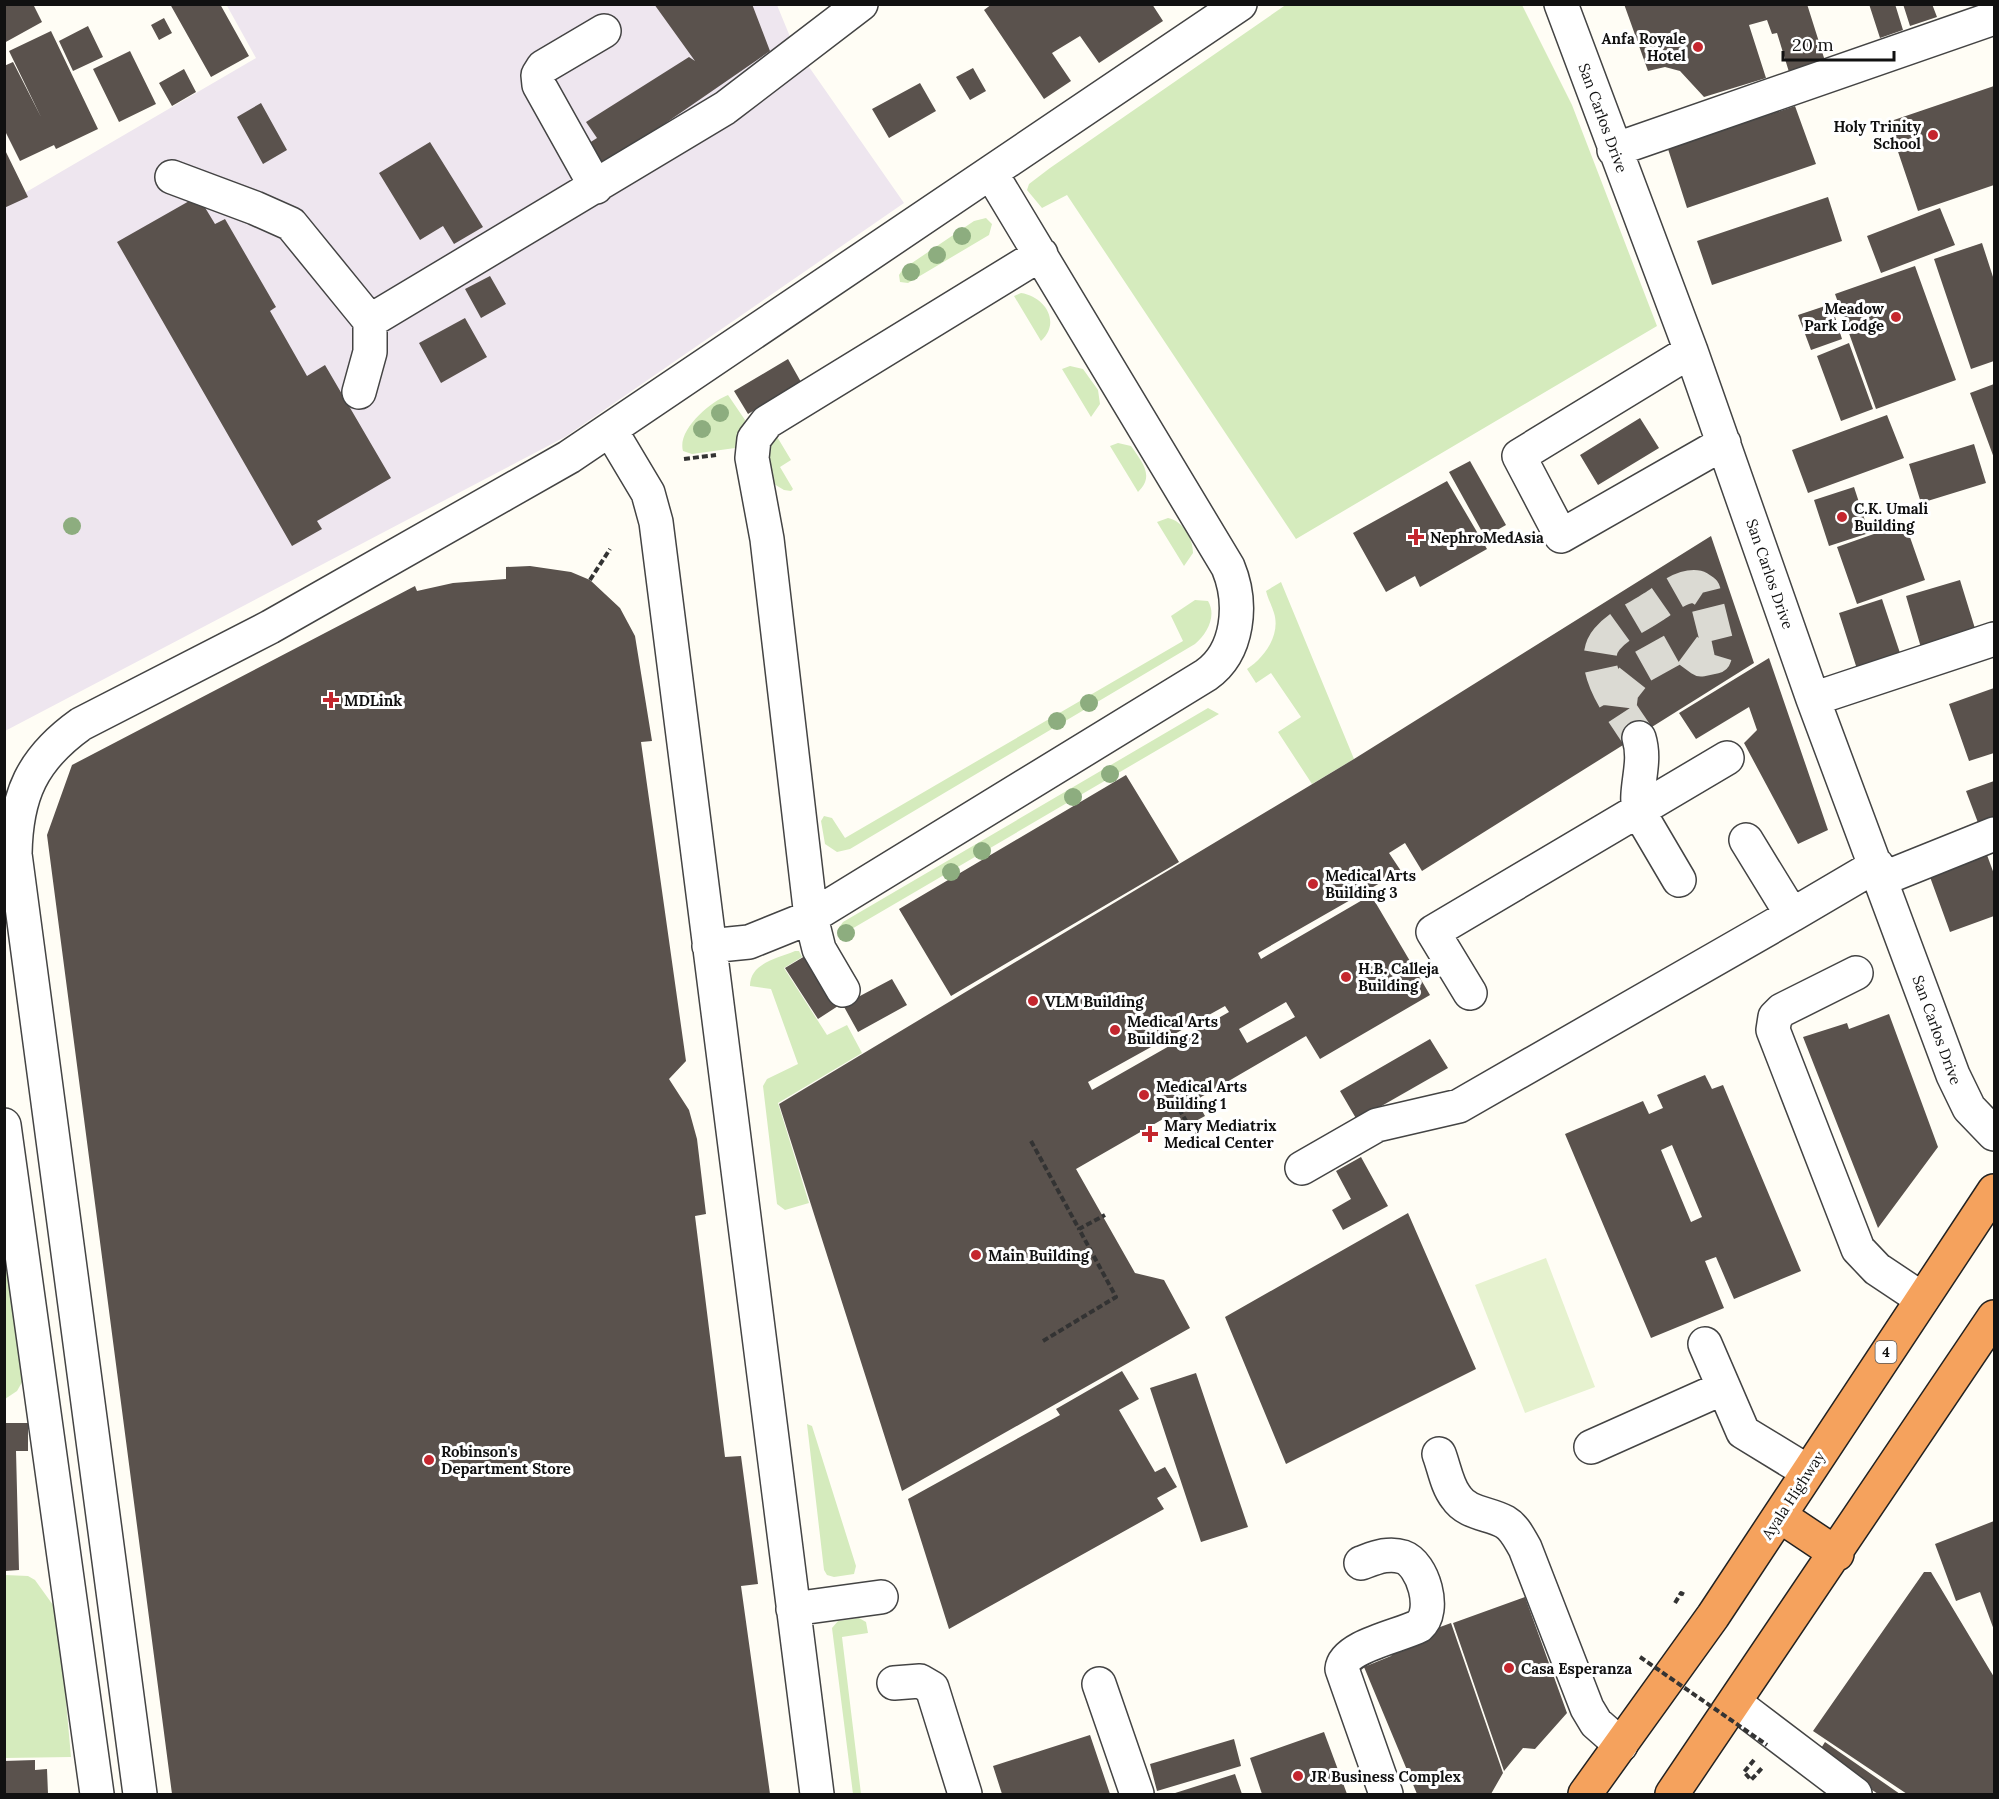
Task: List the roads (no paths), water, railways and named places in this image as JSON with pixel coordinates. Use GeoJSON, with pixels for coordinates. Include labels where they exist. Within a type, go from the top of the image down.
{"type":"FeatureCollection","features":[{"type":"Feature","properties":{"kind":"highway","name":"Ayala Highway"},"geometry":{"type":"LineString","coordinates":[[1586,1794],[1780,1516],[1807,1471],[1995,1191]]}},
{"type":"Feature","properties":{"kind":"highway"},"geometry":{"type":"LineString","coordinates":[[1672,1794],[1837,1554],[1995,1317]]}},
{"type":"Feature","properties":{"kind":"highway"},"geometry":{"type":"LineString","coordinates":[[1780,1516],[1837,1554]]}},
{"type":"Feature","properties":{"kind":"street"},"geometry":{"type":"LineString","coordinates":[[370,321],[724,108],[861,4]]}},
{"type":"Feature","properties":{"kind":"street"},"geometry":{"type":"LineString","coordinates":[[140,1794],[15,854],[16,828],[28,782],[40,761],[58,741],[81,724],[270,627],[611,431],[1240,4]]}},
{"type":"Feature","properties":{"kind":"street","name":"San Carlos Drive"},"geometry":{"type":"LineString","coordinates":[[1562,4],[1614,150],[1691,351],[1813,699],[1880,872],[1957,1085],[1976,1117],[1995,1134]]}},
{"type":"Feature","properties":{"kind":"street"},"geometry":{"type":"LineString","coordinates":[[1614,150],[1995,18]]}},
{"type":"Feature","properties":{"kind":"street"},"geometry":{"type":"LineString","coordinates":[[596,187],[539,85],[538,75],[543,67],[604,31]]}},
{"type":"Feature","properties":{"kind":"street"},"geometry":{"type":"LineString","coordinates":[[709,946],[749,942],[811,917],[1206,675],[1220,665],[1229,650],[1235,624],[1236,601],[1228,567],[991,173]]}},
{"type":"Feature","properties":{"kind":"street"},"geometry":{"type":"LineString","coordinates":[[172,177],[291,224],[370,321],[370,352],[359,392]]}},
{"type":"Feature","properties":{"kind":"street"},"geometry":{"type":"LineString","coordinates":[[843,990],[819,950],[811,917],[768,539],[752,458],[754,439],[768,422],[1041,254]]}},
{"type":"Feature","properties":{"kind":"street"},"geometry":{"type":"LineString","coordinates":[[1691,351],[1519,456],[1561,536],[1724,443]]}},
{"type":"Feature","properties":{"kind":"street"},"geometry":{"type":"LineString","coordinates":[[611,431],[646,489],[654,509],[817,1794]]}},
{"type":"Feature","properties":{"kind":"street"},"geometry":{"type":"LineString","coordinates":[[1813,699],[1995,639]]}},
{"type":"Feature","properties":{"kind":"street"},"geometry":{"type":"LineString","coordinates":[[1639,738],[1643,761],[1637,802],[1639,812],[1678,880]]}},
{"type":"Feature","properties":{"kind":"street"},"geometry":{"type":"LineString","coordinates":[[1470,993],[1433,932],[1727,758]]}},
{"type":"Feature","properties":{"kind":"street"},"geometry":{"type":"LineString","coordinates":[[1302,1168],[1377,1125],[1458,1106],[1792,915],[1880,872],[1995,834]]}},
{"type":"Feature","properties":{"kind":"street"},"geometry":{"type":"LineString","coordinates":[[1746,840],[1792,915]]}},
{"type":"Feature","properties":{"kind":"street"},"geometry":{"type":"LineString","coordinates":[[1856,973],[1782,1010],[1775,1017],[1773,1030],[1858,1249],[1877,1269],[1922,1299]]}},
{"type":"Feature","properties":{"kind":"street"},"geometry":{"type":"LineString","coordinates":[[4,1125],[97,1794]]}},
{"type":"Feature","properties":{"kind":"street"},"geometry":{"type":"LineString","coordinates":[[1705,1344],[1743,1432],[1807,1471]]}},
{"type":"Feature","properties":{"kind":"street"},"geometry":{"type":"LineString","coordinates":[[1592,1447],[1723,1388]]}},
{"type":"Feature","properties":{"kind":"street"},"geometry":{"type":"LineString","coordinates":[[1439,1454],[1454,1496],[1460,1503],[1506,1523],[1516,1532],[1525,1548],[1587,1708],[1596,1723],[1621,1746]]}},
{"type":"Feature","properties":{"kind":"street"},"geometry":{"type":"LineString","coordinates":[[1361,1563],[1386,1555],[1405,1557],[1415,1565],[1429,1605],[1426,1617],[1419,1626],[1352,1652],[1343,1662],[1342,1669],[1386,1794]]}},
{"type":"Feature","properties":{"kind":"street"},"geometry":{"type":"LineString","coordinates":[[793,1609],[881,1597]]}},
{"type":"Feature","properties":{"kind":"street"},"geometry":{"type":"LineString","coordinates":[[894,1683],[920,1681],[932,1688],[965,1794]]}},
{"type":"Feature","properties":{"kind":"street"},"geometry":{"type":"LineString","coordinates":[[1099,1684],[1137,1794]]}},
{"type":"Feature","properties":{"kind":"street"},"geometry":{"type":"LineString","coordinates":[[1735,1703],[1854,1794]]}},
{"type":"Feature","properties":{"kind":"tunnel"},"geometry":{"type":"LineString","coordinates":[[1620,707],[1622,691],[1640,668],[1674,649],[1686,649],[1701,660],[1715,657],[1718,647],[1704,591],[1698,587],[1692,587],[1674,593],[1617,630],[1607,639],[1601,650],[1600,662],[1609,690],[1639,738]]}},
{"type":"Feature","properties":{"kind":"place","name":"Anfa Royale Hotel"},"geometry":{"type":"Point","coordinates":[1698,47]}},
{"type":"Feature","properties":{"kind":"place","name":"Holy Trinity School"},"geometry":{"type":"Point","coordinates":[1933,135]}},
{"type":"Feature","properties":{"kind":"place","name":"Meadow Park Lodge"},"geometry":{"type":"Point","coordinates":[1896,317]}},
{"type":"Feature","properties":{"kind":"place","name":"C.K. Umali Building"},"geometry":{"type":"Point","coordinates":[1842,517]}},
{"type":"Feature","properties":{"kind":"place","name":"NephroMedAsia"},"geometry":{"type":"Point","coordinates":[1416,537]}},
{"type":"Feature","properties":{"kind":"place","name":"MDLink"},"geometry":{"type":"Point","coordinates":[331,700]}},
{"type":"Feature","properties":{"kind":"place","name":"Medical Arts Building 3"},"geometry":{"type":"Point","coordinates":[1313,884]}},
{"type":"Feature","properties":{"kind":"place","name":"H.B. Calleja Building"},"geometry":{"type":"Point","coordinates":[1346,977]}},
{"type":"Feature","properties":{"kind":"place","name":"VLM Building"},"geometry":{"type":"Point","coordinates":[1033,1001]}},
{"type":"Feature","properties":{"kind":"place","name":"Medical Arts Building 2"},"geometry":{"type":"Point","coordinates":[1115,1030]}},
{"type":"Feature","properties":{"kind":"place","name":"Medical Arts Building 1"},"geometry":{"type":"Point","coordinates":[1144,1095]}},
{"type":"Feature","properties":{"kind":"place","name":"Mary Mediatrix Medical Center"},"geometry":{"type":"Point","coordinates":[1150,1134]}},
{"type":"Feature","properties":{"kind":"place","name":"Main Building"},"geometry":{"type":"Point","coordinates":[976,1255]}},
{"type":"Feature","properties":{"kind":"place","name":"Robinson's Department Store"},"geometry":{"type":"Point","coordinates":[429,1460]}},
{"type":"Feature","properties":{"kind":"place","name":"Casa Esperanza"},"geometry":{"type":"Point","coordinates":[1509,1668]}},
{"type":"Feature","properties":{"kind":"place","name":"JR Business Complex"},"geometry":{"type":"Point","coordinates":[1298,1776]}}]}
